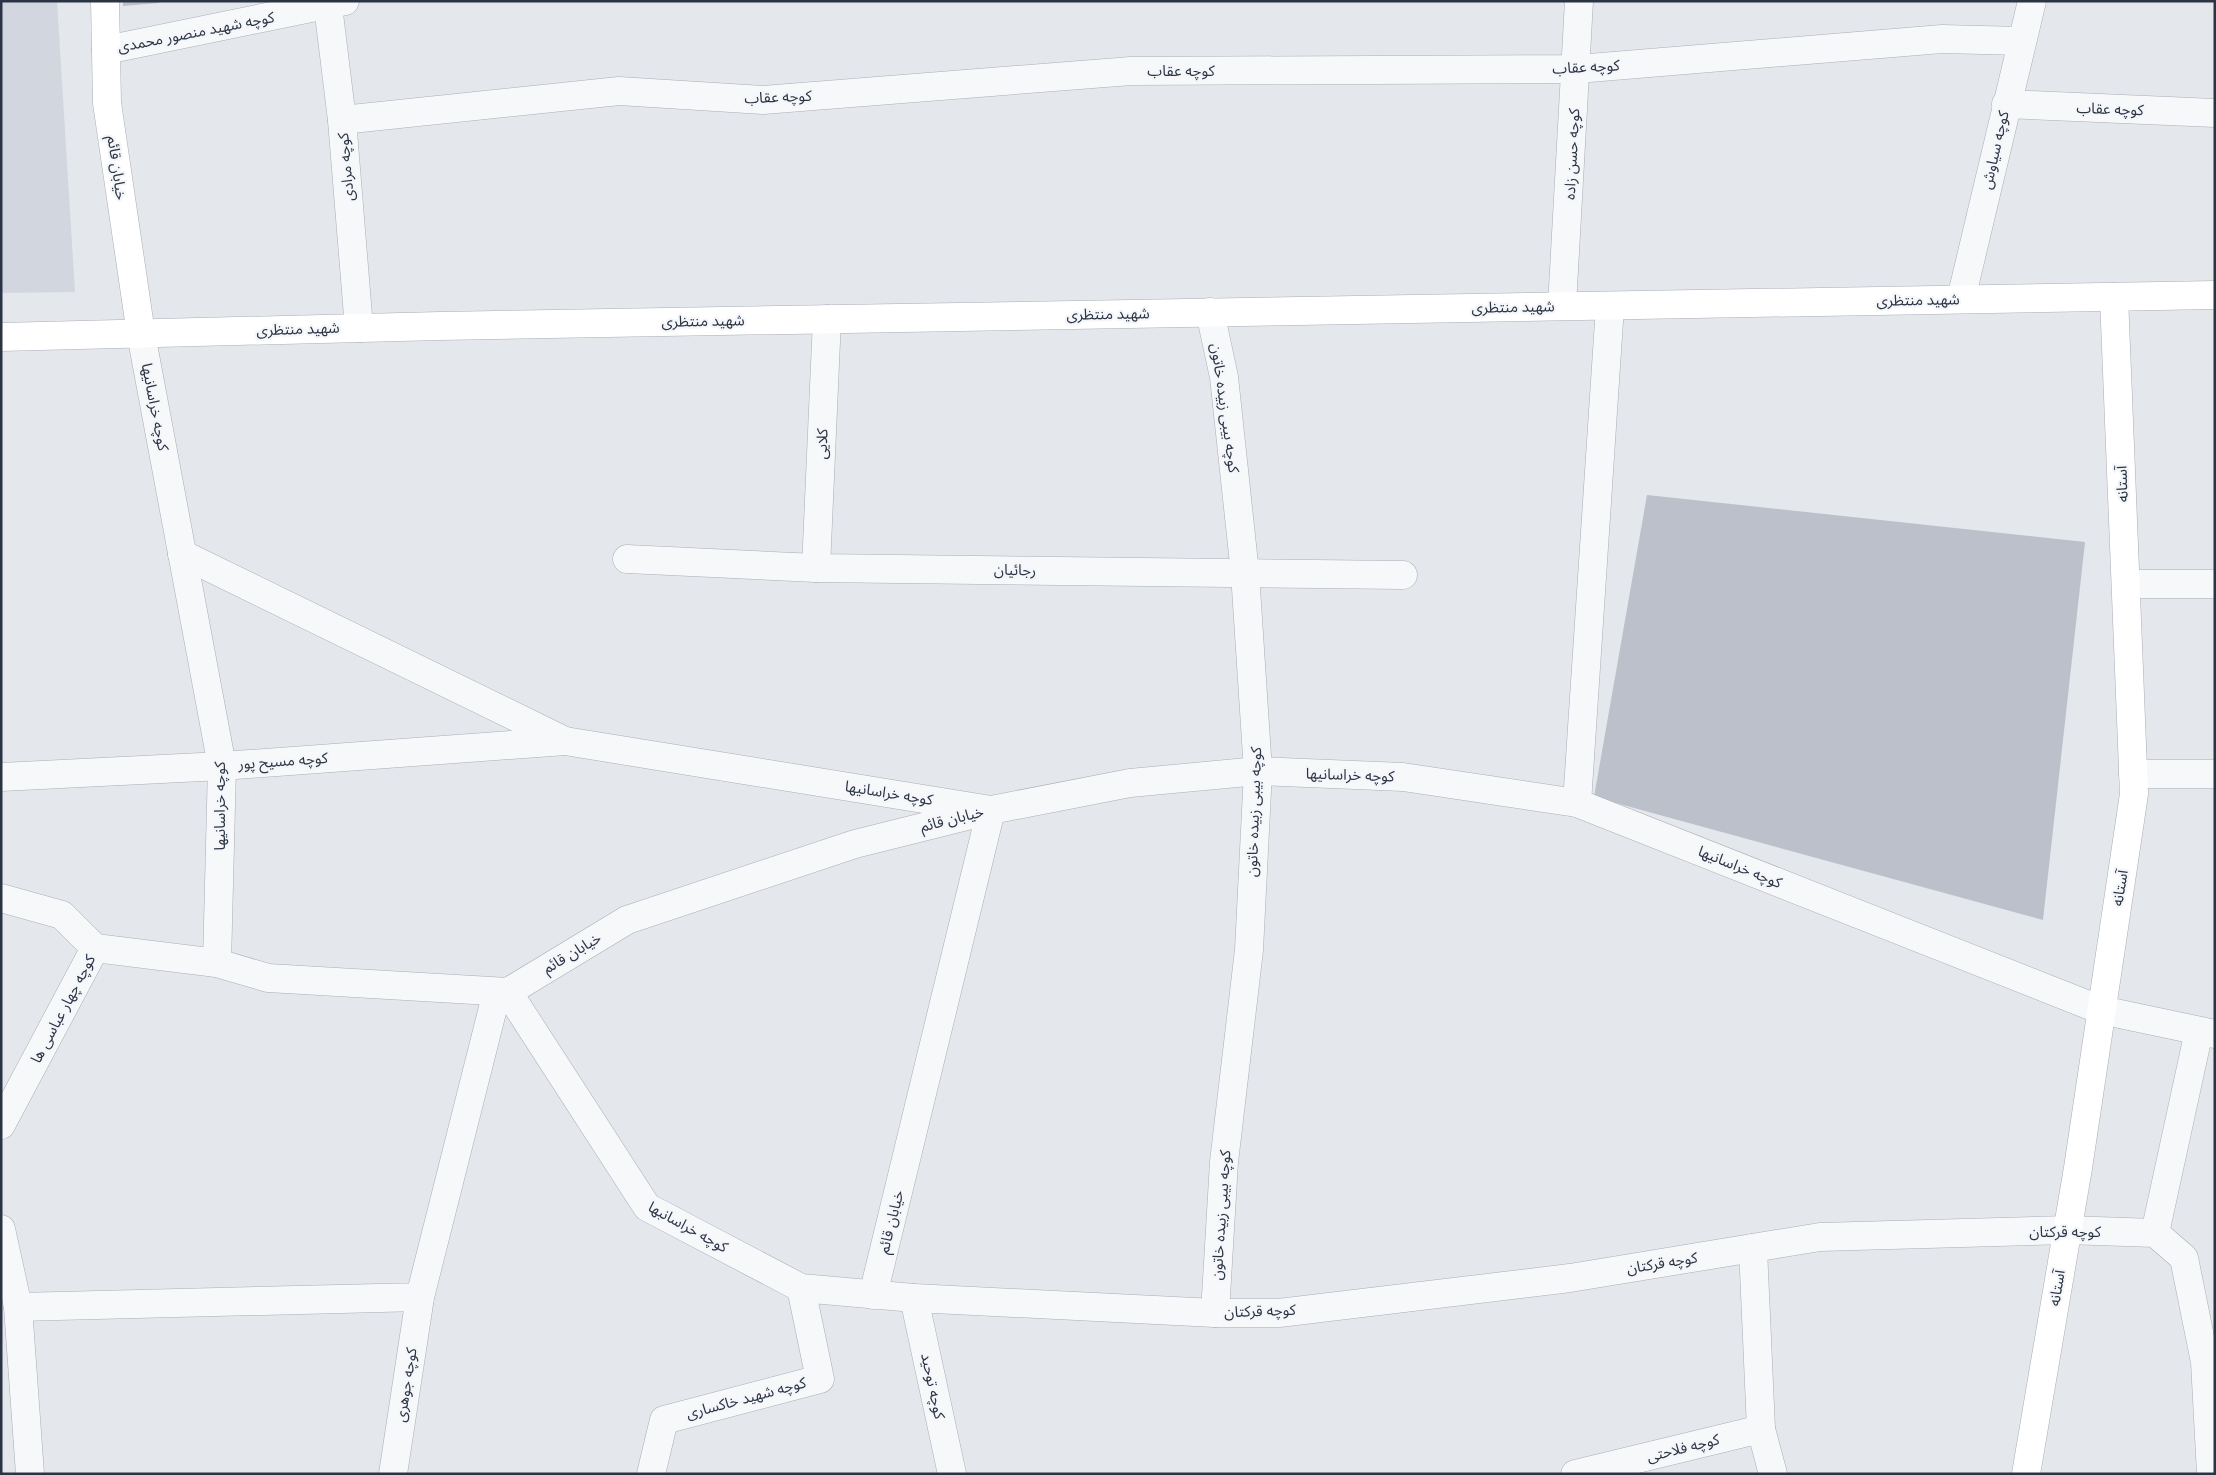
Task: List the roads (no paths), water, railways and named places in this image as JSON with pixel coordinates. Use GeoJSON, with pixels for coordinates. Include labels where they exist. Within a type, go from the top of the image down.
{"type":"FeatureCollection","features":[{"type":"Feature","properties":{"kind":"street","name":"خیابان قائم"},"geometry":{"type":"LineString","coordinates":[[105,1],[107,104],[141,334]]}},
{"type":"Feature","properties":{"kind":"street","name":"کوچه حسن زاده"},"geometry":{"type":"LineString","coordinates":[[1562,306],[1577,69],[1579,1]]}},
{"type":"Feature","properties":{"kind":"street","name":"کوچه سیاوش"},"geometry":{"type":"LineString","coordinates":[[1961,299],[2032,1]]}},
{"type":"Feature","properties":{"kind":"street","name":"کوچه شهید منصور محمدی"},"geometry":{"type":"LineString","coordinates":[[106,50],[337,4]]}},
{"type":"Feature","properties":{"kind":"street","name":"کوچه مرادی"},"geometry":{"type":"LineString","coordinates":[[337,4],[342,120],[359,328]]}},
{"type":"Feature","properties":{"kind":"street","name":"کوچه عقاب"},"geometry":{"type":"LineString","coordinates":[[342,120],[619,91],[763,100],[1131,71],[1577,69],[1942,39],[2022,41]]}},
{"type":"Feature","properties":{"kind":"street","name":"کوچه عقاب"},"geometry":{"type":"LineString","coordinates":[[2006,104],[2215,113]]}},
{"type":"Feature","properties":{"kind":"street","name":"شهید منتظری"},"geometry":{"type":"LineString","coordinates":[[1,337],[827,319],[2215,295]]}},
{"type":"Feature","properties":{"kind":"street","name":"آستانه"},"geometry":{"type":"LineString","coordinates":[[2026,1474],[2067,1230],[2134,794],[2114,297]]}},
{"type":"Feature","properties":{"kind":"street"},"geometry":{"type":"LineString","coordinates":[[1577,803],[1610,306]]}},
{"type":"Feature","properties":{"kind":"street","name":"کوچه بیبی زبیده خاتون"},"geometry":{"type":"LineString","coordinates":[[1210,312],[1224,377],[1245,573],[1258,771],[1249,950],[1224,1162],[1215,1312]]}},
{"type":"Feature","properties":{"kind":"street","name":"کلایی"},"geometry":{"type":"LineString","coordinates":[[816,568],[827,319]]}},
{"type":"Feature","properties":{"kind":"street","name":"کوچه خراسانیها"},"geometry":{"type":"LineString","coordinates":[[141,334],[222,766],[217,963]]}},
{"type":"Feature","properties":{"kind":"street"},"geometry":{"type":"LineString","coordinates":[[182,554],[565,742]]}},
{"type":"Feature","properties":{"kind":"street","name":"رجائیان"},"geometry":{"type":"LineString","coordinates":[[627,559],[816,568],[1403,575]]}},
{"type":"Feature","properties":{"kind":"street"},"geometry":{"type":"LineString","coordinates":[[2126,584],[2215,584]]}},
{"type":"Feature","properties":{"kind":"street","name":"کوچه خراسانیها"},"geometry":{"type":"LineString","coordinates":[[565,742],[991,810],[1130,783],[1258,771],[1403,777],[1577,803],[2101,1010],[2207,1033]]}},
{"type":"Feature","properties":{"kind":"street","name":"کوچه مسیح پور"},"geometry":{"type":"LineString","coordinates":[[1,777],[222,766],[565,742]]}},
{"type":"Feature","properties":{"kind":"street"},"geometry":{"type":"LineString","coordinates":[[2133,774],[2215,774]]}},
{"type":"Feature","properties":{"kind":"street","name":"خیابان قائم"},"geometry":{"type":"LineString","coordinates":[[502,992],[628,920],[855,844],[991,810],[874,1295]]}},
{"type":"Feature","properties":{"kind":"street"},"geometry":{"type":"LineString","coordinates":[[1,898],[62,915],[95,948]]}},
{"type":"Feature","properties":{"kind":"street","name":"کوچه چهار عباسی ها"},"geometry":{"type":"LineString","coordinates":[[1,1126],[95,948],[217,963]]}},
{"type":"Feature","properties":{"kind":"street"},"geometry":{"type":"LineString","coordinates":[[217,963],[268,978],[502,992]]}},
{"type":"Feature","properties":{"kind":"street","name":"کوچه خراسانبها"},"geometry":{"type":"LineString","coordinates":[[502,992],[647,1207],[801,1288],[914,1298]]}},
{"type":"Feature","properties":{"kind":"street","name":"کوچه جوهری"},"geometry":{"type":"LineString","coordinates":[[393,1474],[420,1297],[502,992]]}},
{"type":"Feature","properties":{"kind":"street"},"geometry":{"type":"LineString","coordinates":[[2207,1033],[2155,1233],[2184,1258],[2205,1362],[2211,1474]]}},
{"type":"Feature","properties":{"kind":"street"},"geometry":{"type":"LineString","coordinates":[[1,1229],[18,1307],[30,1474]]}},
{"type":"Feature","properties":{"kind":"street","name":"کوچه قرکتان"},"geometry":{"type":"LineString","coordinates":[[914,1298],[1215,1312],[1288,1312],[1570,1278],[1820,1237],[2067,1230],[2155,1233]]}},
{"type":"Feature","properties":{"kind":"street"},"geometry":{"type":"LineString","coordinates":[[1753,1248],[1760,1429],[1773,1474]]}},
{"type":"Feature","properties":{"kind":"street","name":"کوچه شهید خاکساری"},"geometry":{"type":"LineString","coordinates":[[651,1474],[664,1420],[820,1379],[801,1288]]}},
{"type":"Feature","properties":{"kind":"street"},"geometry":{"type":"LineString","coordinates":[[18,1307],[420,1297]]}},
{"type":"Feature","properties":{"kind":"street","name":"کوچه توحید"},"geometry":{"type":"LineString","coordinates":[[914,1298],[952,1474]]}},
{"type":"Feature","properties":{"kind":"street","name":"کوچه فلاحتی"},"geometry":{"type":"LineString","coordinates":[[1576,1474],[1760,1429]]}}]}
